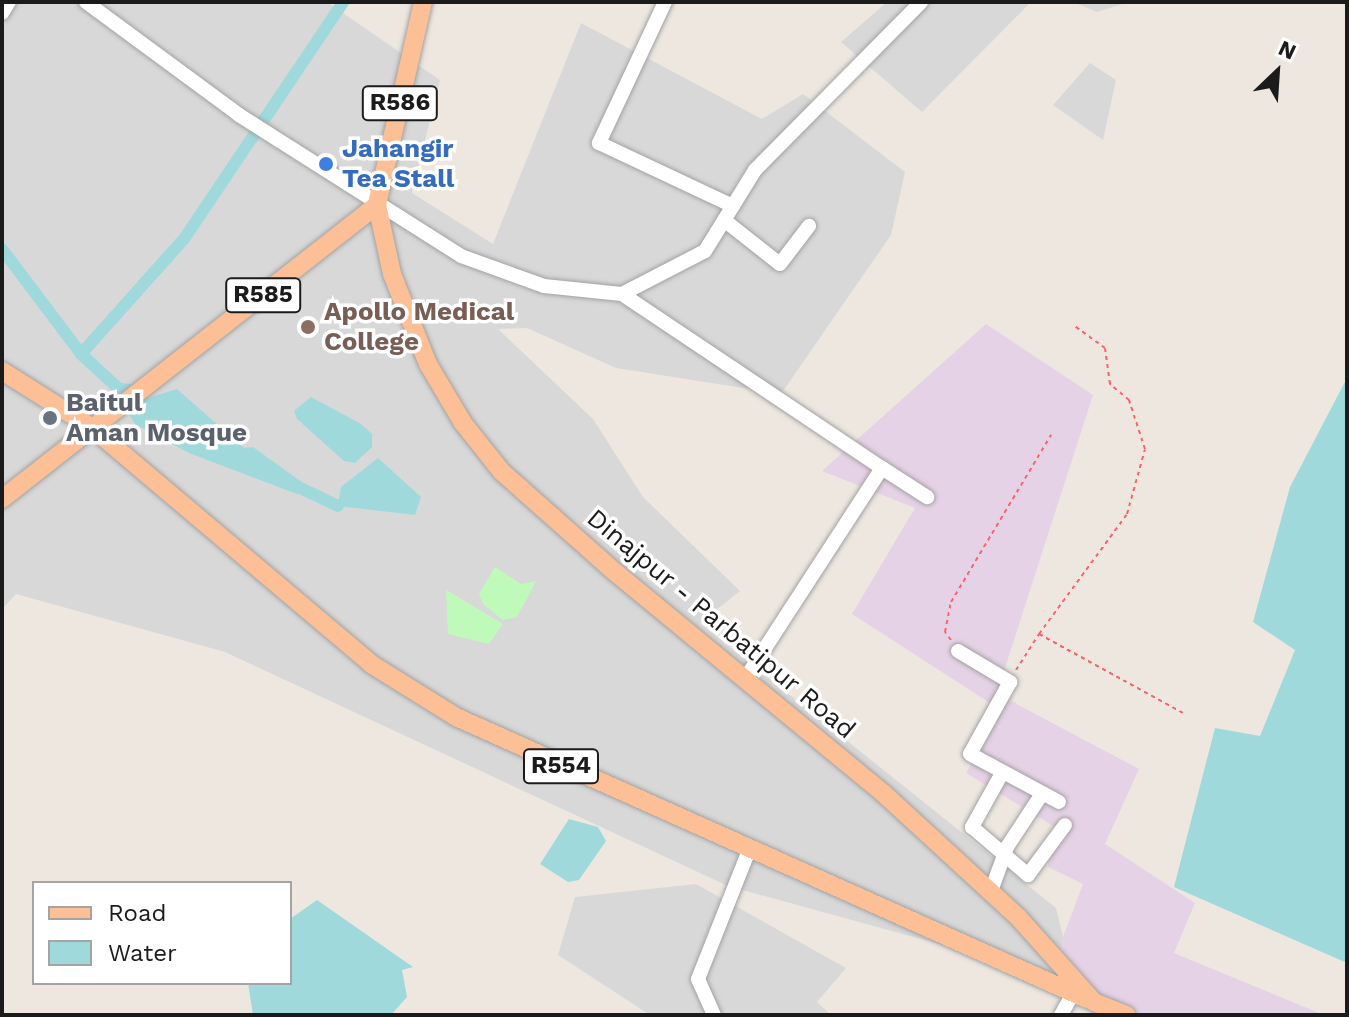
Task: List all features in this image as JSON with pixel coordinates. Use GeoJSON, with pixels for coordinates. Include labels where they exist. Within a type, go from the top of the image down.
{"type":"FeatureCollection","features":[{"type":"Feature","properties":{"kind":"main road","name":"R586"},"geometry":{"type":"LineString","coordinates":[[377,205],[423,2]]}},
{"type":"Feature","properties":{"kind":"main road","name":"R585"},"geometry":{"type":"LineString","coordinates":[[91,427],[377,205]]}},
{"type":"Feature","properties":{"kind":"main road","name":"Dinajpur - Parbatipur Road"},"geometry":{"type":"LineString","coordinates":[[377,205],[392,274],[428,364],[463,423],[502,472],[991,891],[1094,1002],[1126,1015]]}},
{"type":"Feature","properties":{"kind":"main road","name":"R554"},"geometry":{"type":"LineString","coordinates":[[2,371],[91,427],[371,664],[456,717],[1094,1002]]}},
{"type":"Feature","properties":{"kind":"main road"},"geometry":{"type":"LineString","coordinates":[[2,499],[91,427]]}},
{"type":"Feature","properties":{"kind":"street"},"geometry":{"type":"LineString","coordinates":[[2,13],[9,2]]}},
{"type":"Feature","properties":{"kind":"street"},"geometry":{"type":"LineString","coordinates":[[86,2],[239,115],[461,256],[544,286],[622,294],[927,497]]}},
{"type":"Feature","properties":{"kind":"street"},"geometry":{"type":"LineString","coordinates":[[665,2],[599,143],[733,206]]}},
{"type":"Feature","properties":{"kind":"street"},"geometry":{"type":"LineString","coordinates":[[622,294],[705,251],[755,170],[837,81],[921,2]]}},
{"type":"Feature","properties":{"kind":"street"},"geometry":{"type":"LineString","coordinates":[[724,220],[780,264],[809,226]]}},
{"type":"Feature","properties":{"kind":"street"},"geometry":{"type":"LineString","coordinates":[[745,679],[882,468]]}},
{"type":"Feature","properties":{"kind":"street"},"geometry":{"type":"LineString","coordinates":[[958,651],[1010,682],[970,754],[1040,797],[1059,802]]}},
{"type":"Feature","properties":{"kind":"street"},"geometry":{"type":"LineString","coordinates":[[1001,775],[972,827],[1028,875],[1065,825]]}},
{"type":"Feature","properties":{"kind":"street"},"geometry":{"type":"LineString","coordinates":[[991,891],[1040,797]]}},
{"type":"Feature","properties":{"kind":"street"},"geometry":{"type":"LineString","coordinates":[[714,1015],[698,979],[749,850]]}},
{"type":"Feature","properties":{"kind":"street"},"geometry":{"type":"LineString","coordinates":[[1061,1015],[1073,993]]}},
{"type":"Feature","properties":{"kind":"path"},"geometry":{"type":"LineString","coordinates":[[1010,682],[1039,634],[1127,514],[1145,449],[1129,400],[1110,384],[1105,348],[1073,325]]}},
{"type":"Feature","properties":{"kind":"path"},"geometry":{"type":"LineString","coordinates":[[958,651],[945,632],[951,602],[1051,435]]}},
{"type":"Feature","properties":{"kind":"path"},"geometry":{"type":"LineString","coordinates":[[1039,634],[1183,713]]}},
{"type":"Feature","properties":{"kind":"shaded area"},"geometry":{"type":"Polygon","coordinates":[[[2,2],[327,2],[440,80],[412,193],[493,244],[581,23],[762,119],[803,94],[905,172],[891,235],[781,394],[616,368],[527,328],[498,329],[593,419],[643,497],[740,591],[700,623],[1056,908],[1063,937],[1059,977],[728,886],[225,652],[16,594],[2,609],[2,2]]]}},
{"type":"Feature","properties":{"kind":"shaded area"},"geometry":{"type":"Polygon","coordinates":[[[887,2],[1031,2],[922,112],[841,42],[887,2]]]}},
{"type":"Feature","properties":{"kind":"shaded area"},"geometry":{"type":"Polygon","coordinates":[[[1073,2],[1129,2],[1097,12],[1073,2]]]}},
{"type":"Feature","properties":{"kind":"shaded area"},"geometry":{"type":"Polygon","coordinates":[[[1090,63],[1116,80],[1103,140],[1053,105],[1090,63]]]}},
{"type":"Feature","properties":{"kind":"shaded area"},"geometry":{"type":"Polygon","coordinates":[[[986,324],[1093,395],[993,705],[852,614],[915,508],[822,471],[986,324]]]}},
{"type":"Feature","properties":{"kind":"shaded area"},"geometry":{"type":"Polygon","coordinates":[[[1007,699],[1139,769],[1105,844],[1195,903],[1174,953],[1324,1015],[1093,1015],[1059,977],[1063,937],[1083,884],[1048,867],[1055,827],[966,773],[1007,699]]]}},
{"type":"Feature","properties":{"kind":"shaded area"},"geometry":{"type":"Polygon","coordinates":[[[696,884],[846,968],[817,1002],[831,1015],[650,1015],[558,955],[575,897],[696,884]]]}},
{"type":"Feature","properties":{"kind":"green space"},"geometry":{"type":"Polygon","coordinates":[[[495,567],[521,584],[536,581],[517,617],[503,620],[483,604],[479,594],[495,567]]]}},
{"type":"Feature","properties":{"kind":"green space"},"geometry":{"type":"Polygon","coordinates":[[[446,590],[503,624],[489,644],[448,634],[446,590]]]}},
{"type":"Feature","properties":{"kind":"water"},"geometry":{"type":"Polygon","coordinates":[[[1347,378],[1347,963],[1174,887],[1215,728],[1260,736],[1295,650],[1253,622],[1290,487],[1347,378]]]}},
{"type":"Feature","properties":{"kind":"water"},"geometry":{"type":"Polygon","coordinates":[[[110,381],[134,385],[148,398],[177,389],[244,448],[253,447],[306,485],[297,494],[189,453],[135,424],[110,381]]]}},
{"type":"Feature","properties":{"kind":"water"},"geometry":{"type":"Polygon","coordinates":[[[311,397],[361,424],[372,434],[372,447],[355,463],[344,461],[297,419],[294,411],[311,397]]]}},
{"type":"Feature","properties":{"kind":"water"},"geometry":{"type":"Polygon","coordinates":[[[378,458],[421,497],[415,515],[338,506],[341,487],[378,458]]]}},
{"type":"Feature","properties":{"kind":"water"},"geometry":{"type":"Polygon","coordinates":[[[569,819],[598,827],[606,841],[579,880],[568,882],[540,864],[569,819]]]}},
{"type":"Feature","properties":{"kind":"water"},"geometry":{"type":"Polygon","coordinates":[[[317,900],[413,967],[402,970],[407,997],[391,1015],[253,1015],[248,985],[292,985],[292,918],[317,900]]]}},
{"type":"Feature","properties":{"kind":"waterway"},"geometry":{"type":"LineString","coordinates":[[81,354],[184,239],[343,2]]}},
{"type":"Feature","properties":{"kind":"waterway"},"geometry":{"type":"LineString","coordinates":[[2,249],[81,354],[120,390]]}},
{"type":"Feature","properties":{"kind":"waterway"},"geometry":{"type":"LineString","coordinates":[[290,483],[338,506]]}},
{"type":"Feature","properties":{"kind":"place","name":"Jahangir Tea Stall"},"geometry":{"type":"Point","coordinates":[326,164]}},
{"type":"Feature","properties":{"kind":"place","name":"Apollo Medical College"},"geometry":{"type":"Point","coordinates":[308,327]}},
{"type":"Feature","properties":{"kind":"place","name":"Baitul Aman Mosque"},"geometry":{"type":"Point","coordinates":[50,418]}}]}
